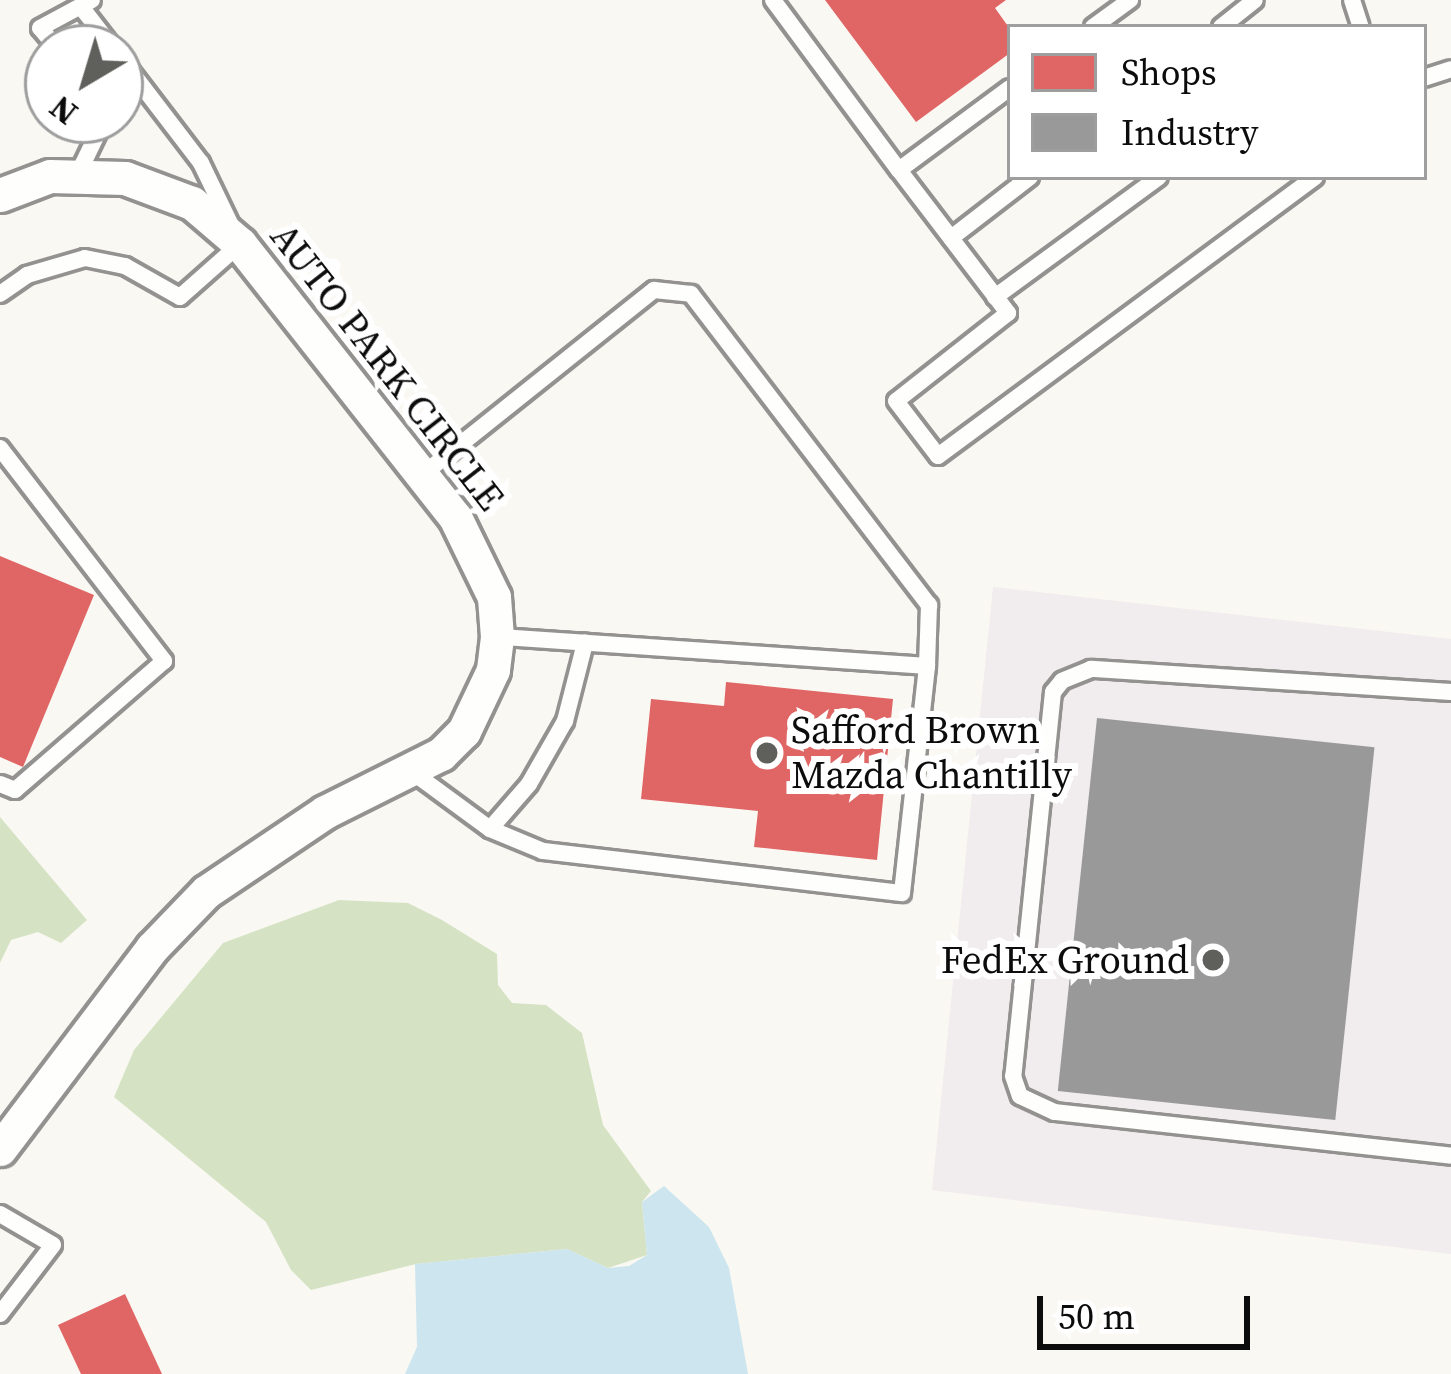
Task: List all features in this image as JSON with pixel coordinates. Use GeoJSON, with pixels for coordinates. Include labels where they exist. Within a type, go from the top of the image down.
{"type":"FeatureCollection","features":[{"type":"Feature","properties":{"kind":"street","name":"AUTO PARK CIRCLE"},"geometry":{"type":"LineString","coordinates":[[0,194],[78,174],[160,188],[192,203],[240,244],[422,475],[482,562],[497,637],[493,670],[464,731],[411,771],[309,821],[206,892],[152,948],[0,1149]]}},
{"type":"Feature","properties":{"kind":"lane"},"geometry":{"type":"LineString","coordinates":[[773,0],[1008,313],[896,401],[938,456],[1311,180]]}},
{"type":"Feature","properties":{"kind":"lane"},"geometry":{"type":"LineString","coordinates":[[1225,24],[1256,0]]}},
{"type":"Feature","properties":{"kind":"lane"},"geometry":{"type":"LineString","coordinates":[[1097,24],[1125,1]]}},
{"type":"Feature","properties":{"kind":"lane"},"geometry":{"type":"LineString","coordinates":[[48,24],[87,4]]}},
{"type":"Feature","properties":{"kind":"lane"},"geometry":{"type":"LineString","coordinates":[[0,294],[27,274],[85,258],[124,266],[180,297],[240,244],[201,163],[144,88]]}},
{"type":"Feature","properties":{"kind":"lane"},"geometry":{"type":"LineString","coordinates":[[899,170],[1007,90]]}},
{"type":"Feature","properties":{"kind":"lane"},"geometry":{"type":"LineString","coordinates":[[78,174],[92,144]]}},
{"type":"Feature","properties":{"kind":"lane"},"geometry":{"type":"LineString","coordinates":[[951,238],[1026,180]]}},
{"type":"Feature","properties":{"kind":"lane"},"geometry":{"type":"LineString","coordinates":[[995,297],[1155,180]]}},
{"type":"Feature","properties":{"kind":"lane"},"geometry":{"type":"LineString","coordinates":[[411,771],[490,829],[560,854],[902,892],[927,666],[929,605],[691,294],[655,290],[422,475]]}},
{"type":"Feature","properties":{"kind":"lane"},"geometry":{"type":"LineString","coordinates":[[0,448],[164,661],[15,790],[0,784]]}},
{"type":"Feature","properties":{"kind":"lane"},"geometry":{"type":"LineString","coordinates":[[497,637],[927,666]]}},
{"type":"Feature","properties":{"kind":"lane"},"geometry":{"type":"LineString","coordinates":[[490,829],[530,784],[566,722],[585,643]]}},
{"type":"Feature","properties":{"kind":"lane"},"geometry":{"type":"LineString","coordinates":[[1451,692],[1091,669],[1062,681],[1053,692],[1013,1076],[1020,1096],[1055,1112],[1451,1156]]}},
{"type":"Feature","properties":{"kind":"lane"},"geometry":{"type":"LineString","coordinates":[[0,1214],[53,1245],[0,1314]]}},
{"type":"Feature","properties":{"kind":"shaded area"},"geometry":{"type":"Polygon","coordinates":[[[993,587],[1451,639],[1451,1254],[932,1190],[993,587]]]}},
{"type":"Feature","properties":{"kind":"green space"},"geometry":{"type":"Polygon","coordinates":[[[0,817],[87,920],[61,943],[38,932],[11,940],[0,963],[0,817]]]}},
{"type":"Feature","properties":{"kind":"green space"},"geometry":{"type":"Polygon","coordinates":[[[339,900],[408,903],[442,920],[497,954],[498,985],[512,1003],[546,1005],[582,1033],[603,1125],[651,1191],[642,1202],[647,1255],[608,1268],[567,1249],[416,1264],[311,1290],[291,1270],[266,1222],[114,1097],[134,1050],[223,943],[339,900]]]}},
{"type":"Feature","properties":{"kind":"water"},"geometry":{"type":"Polygon","coordinates":[[[664,1186],[709,1227],[729,1268],[748,1374],[405,1374],[417,1347],[415,1264],[567,1249],[608,1268],[629,1266],[647,1255],[642,1202],[664,1186]]]}},
{"type":"Feature","properties":{"kind":"building: Shops"},"geometry":{"type":"Polygon","coordinates":[[[825,0],[1006,0],[995,8],[1007,25],[1007,55],[916,122],[825,0]]]}},
{"type":"Feature","properties":{"kind":"building: Shops"},"geometry":{"type":"Polygon","coordinates":[[[0,556],[94,595],[23,767],[0,757],[0,556]]]}},
{"type":"Feature","properties":{"kind":"building: Shops","name":"Safford Brown Mazda Chantilly"},"geometry":{"type":"Polygon","coordinates":[[[726,682],[893,699],[877,860],[754,847],[758,811],[641,799],[651,699],[724,706],[726,682]]]}},
{"type":"Feature","properties":{"kind":"building: Shops"},"geometry":{"type":"Polygon","coordinates":[[[125,1294],[162,1374],[81,1374],[58,1325],[125,1294]]]}},
{"type":"Feature","properties":{"kind":"building: Industry","name":"FedEx Ground"},"geometry":{"type":"Polygon","coordinates":[[[1097,718],[1374,747],[1335,1120],[1058,1091],[1097,718]]]}},
{"type":"Feature","properties":{"kind":"place","name":"Safford Brown Mazda Chantilly"},"geometry":{"type":"Point","coordinates":[767,753]}},
{"type":"Feature","properties":{"kind":"place","name":"FedEx Ground"},"geometry":{"type":"Point","coordinates":[1213,960]}}]}
